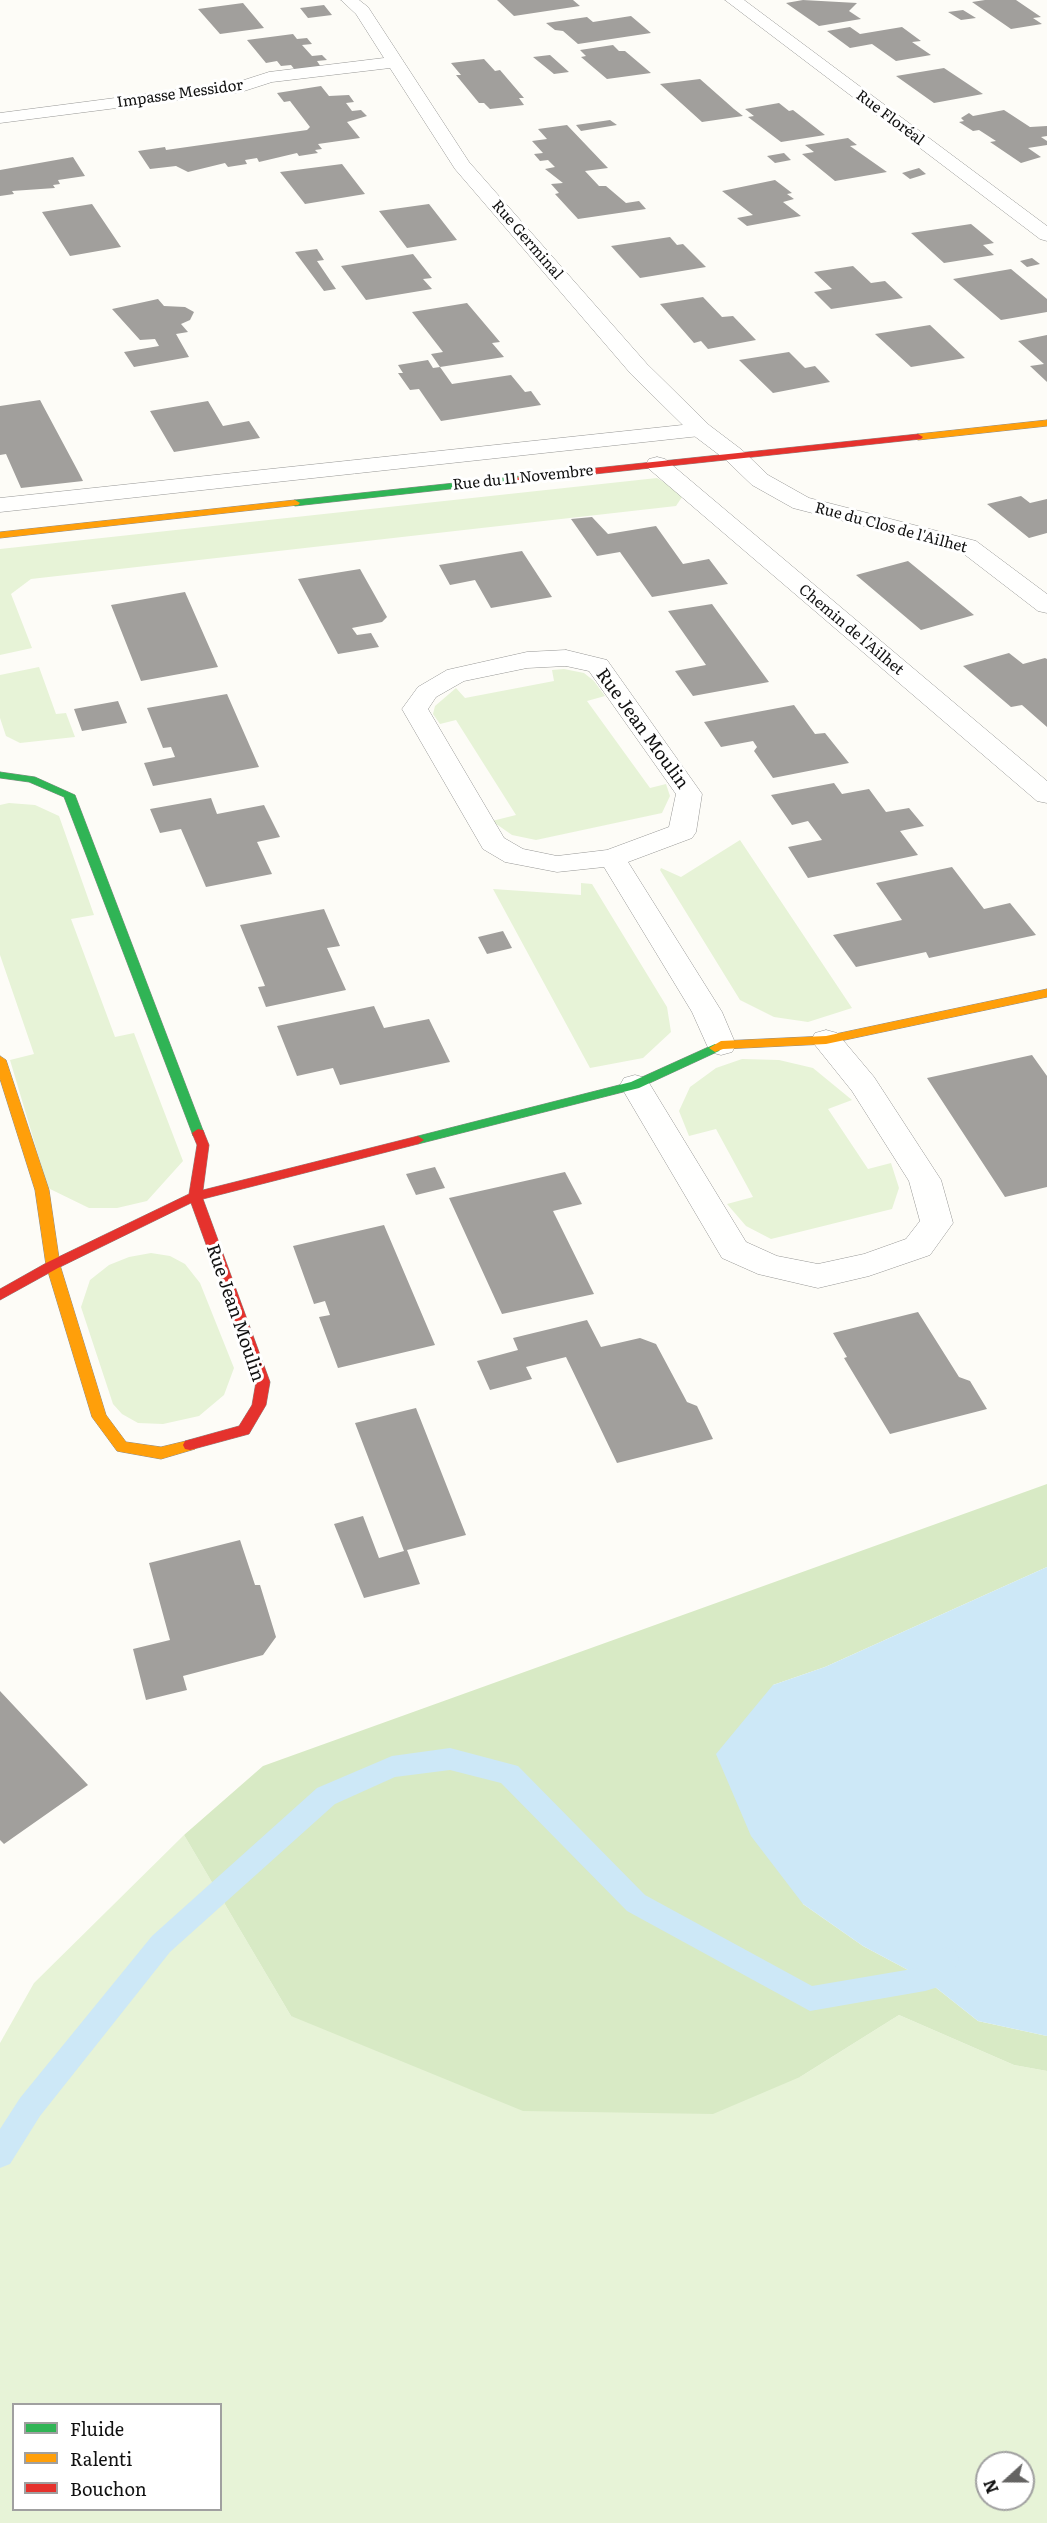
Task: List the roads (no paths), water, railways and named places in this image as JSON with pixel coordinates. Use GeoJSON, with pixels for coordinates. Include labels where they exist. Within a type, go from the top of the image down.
{"type":"FeatureCollection","features":[{"type":"Feature","properties":{"kind":"street","name":"Rue Germinal"},"geometry":{"type":"LineString","coordinates":[[349,0],[362,12],[462,165],[639,369],[701,430],[734,455]]}},
{"type":"Feature","properties":{"kind":"street","name":"Rue Floréal"},"geometry":{"type":"LineString","coordinates":[[733,0],[1047,235]]}},
{"type":"Feature","properties":{"kind":"street","name":"Impasse Messidor"},"geometry":{"type":"LineString","coordinates":[[0,118],[241,87],[268,77],[395,62]]}},
{"type":"Feature","properties":{"kind":"street","name":"Rue du 11 Novembre"},"geometry":{"type":"LineString","coordinates":[[0,535],[1047,423]]}},
{"type":"Feature","properties":{"kind":"street","name":"Rue du 11 Novembre"},"geometry":{"type":"LineString","coordinates":[[0,505],[701,430]]}},
{"type":"Feature","properties":{"kind":"street","name":"Rue du Clos de l'Ailhet"},"geometry":{"type":"LineString","coordinates":[[734,455],[760,480],[801,503],[968,546],[1047,606]]}},
{"type":"Feature","properties":{"kind":"street","name":"Chemin de l'Ailhet"},"geometry":{"type":"LineString","coordinates":[[657,464],[1047,795]]}},
{"type":"Feature","properties":{"kind":"street","name":"Rue Jean Moulin"},"geometry":{"type":"LineString","coordinates":[[566,658],[598,665],[689,794],[682,832],[612,858],[556,864],[515,856],[493,843],[415,709],[427,692],[456,675],[527,660],[566,658]]}},
{"type":"Feature","properties":{"kind":"street","name":"Rue Jean Moulin"},"geometry":{"type":"LineString","coordinates":[[0,775],[31,779],[69,795],[202,1145],[195,1196],[262,1382],[259,1405],[244,1430],[161,1453],[122,1447],[99,1417],[53,1265],[42,1191],[0,1060]]}},
{"type":"Feature","properties":{"kind":"street"},"geometry":{"type":"LineString","coordinates":[[612,858],[707,1012],[721,1045]]}},
{"type":"Feature","properties":{"kind":"street"},"geometry":{"type":"LineString","coordinates":[[0,1295],[53,1265],[195,1196],[635,1085],[721,1045],[826,1040],[1047,993]]}},
{"type":"Feature","properties":{"kind":"street"},"geometry":{"type":"LineString","coordinates":[[635,1085],[734,1250],[770,1266],[818,1276],[869,1264],[918,1247],[937,1222],[925,1180],[863,1084],[826,1040]]}},
{"type":"Feature","properties":{"kind":"water"},"geometry":{"type":"Polygon","coordinates":[[[1047,1567],[1047,2036],[978,2021],[925,1979],[863,1946],[803,1904],[751,1836],[716,1754],[773,1685],[825,1667],[1047,1567]]]}},
{"type":"Feature","properties":{"kind":"waterway"},"geometry":{"type":"LineString","coordinates":[[0,2154],[30,2107],[161,1944],[326,1796],[392,1767],[450,1759],[509,1774],[636,1903],[810,1999],[925,1979],[946,1959]]}}]}
